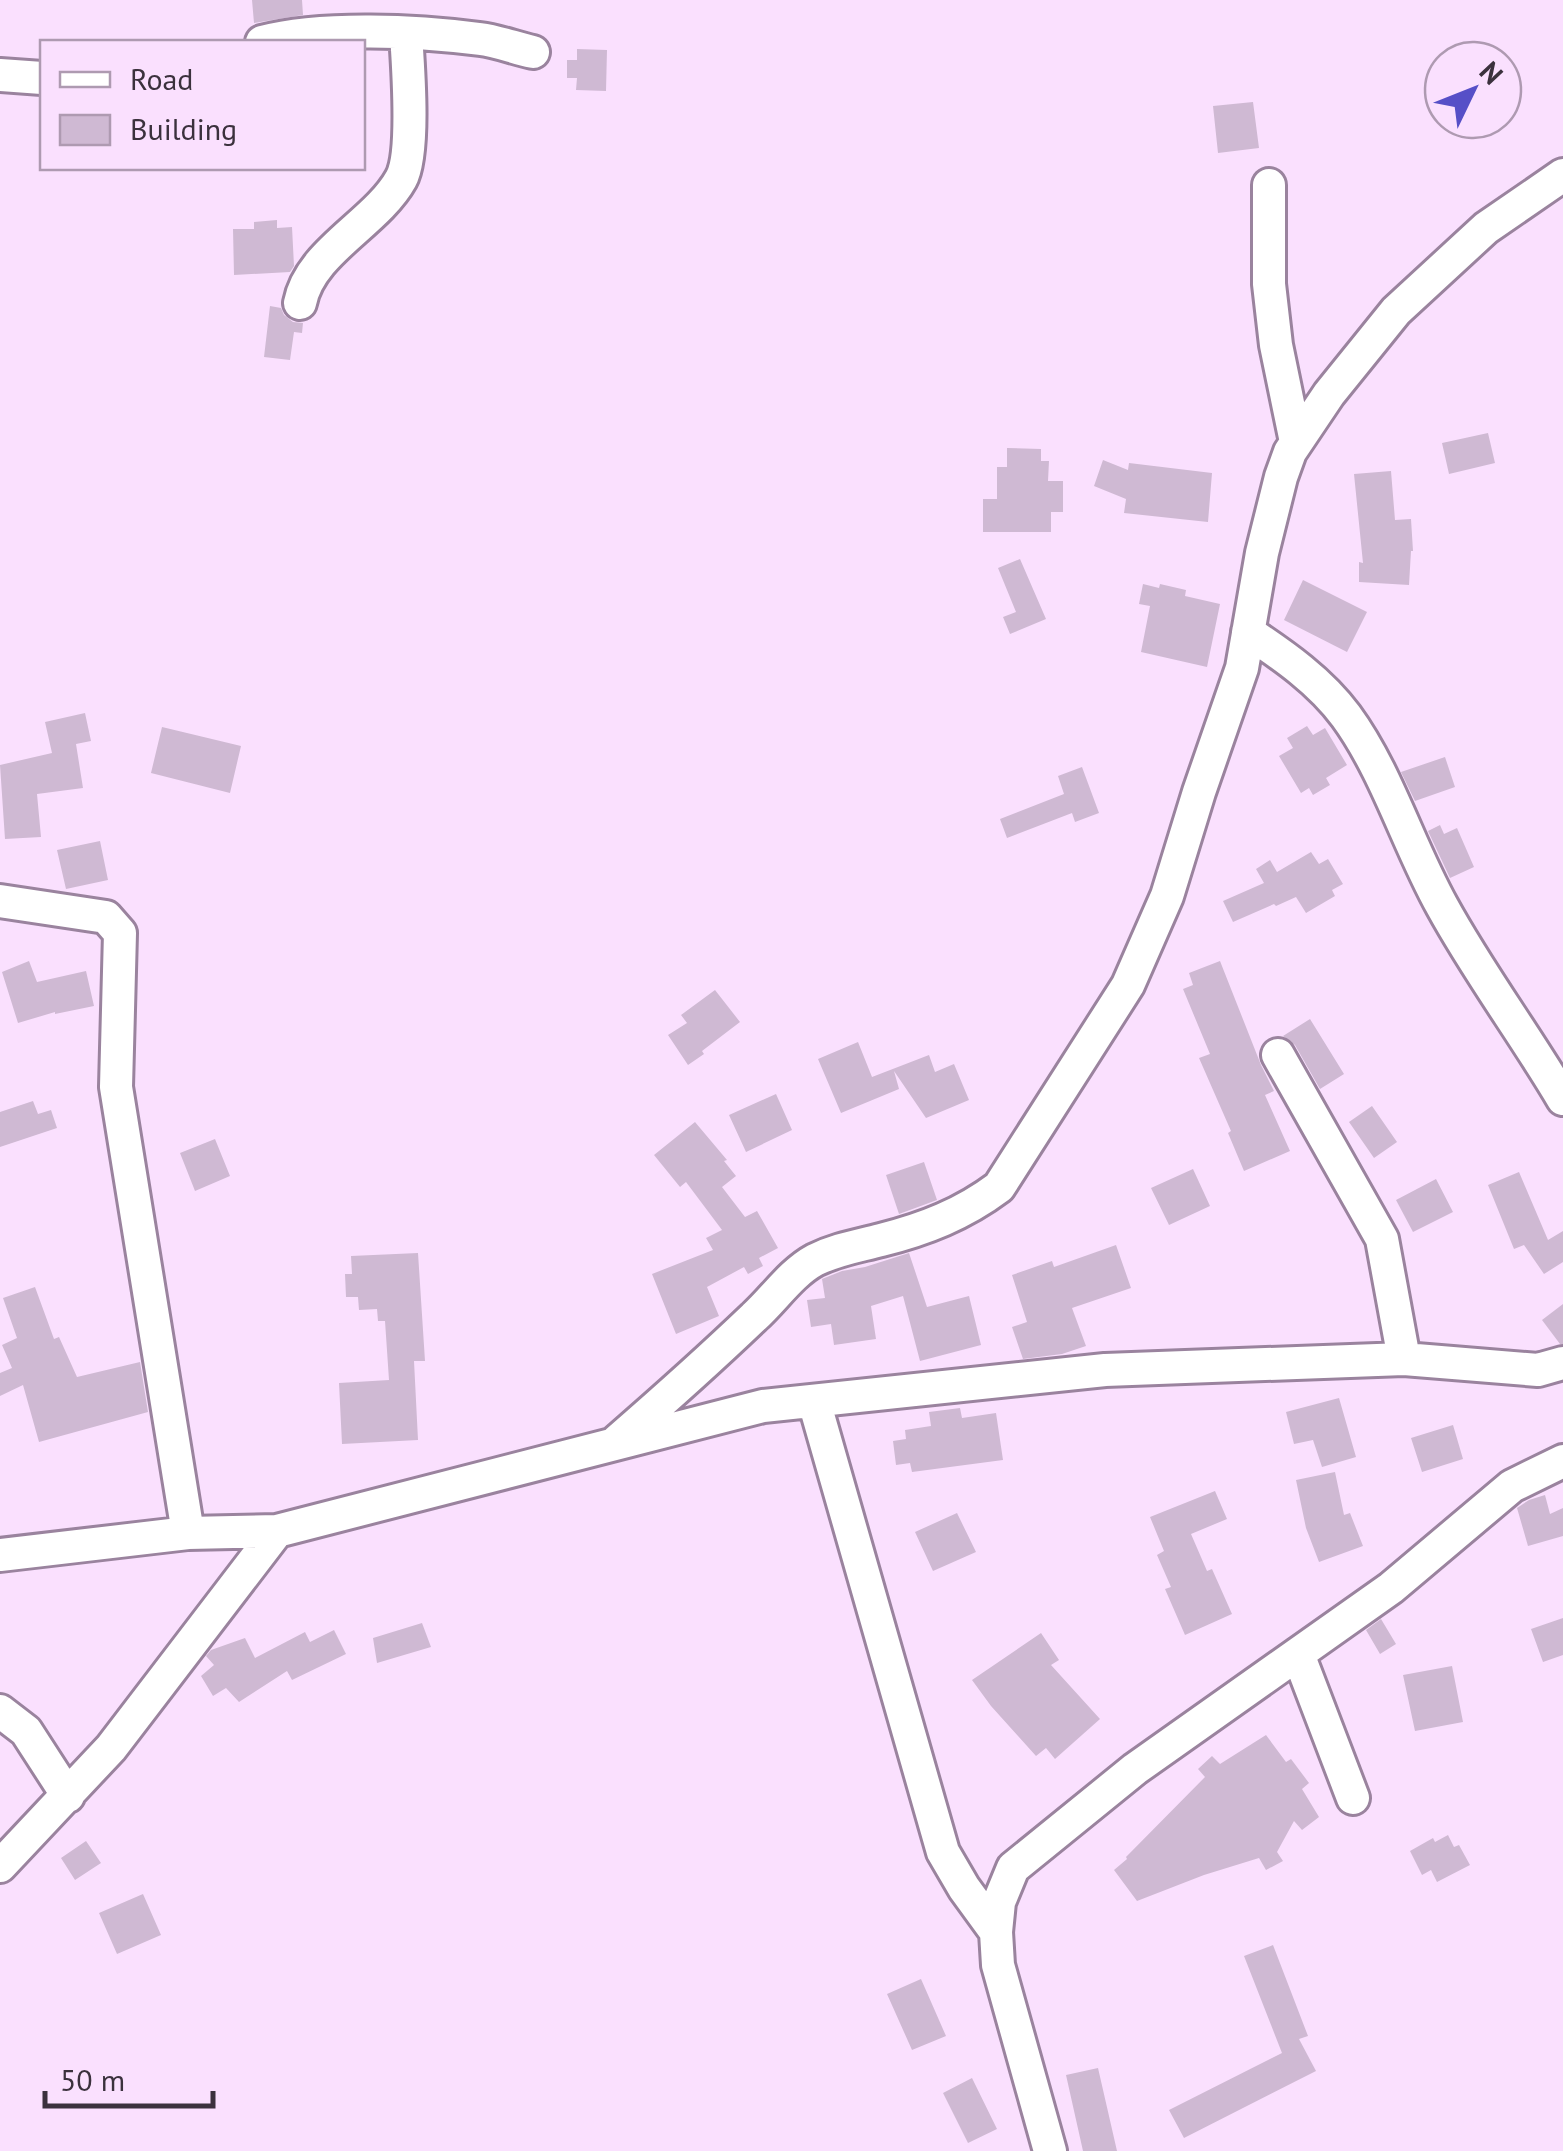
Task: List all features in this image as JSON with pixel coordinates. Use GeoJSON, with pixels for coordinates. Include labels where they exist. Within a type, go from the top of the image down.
{"type":"FeatureCollection","features":[{"type":"Feature","properties":{"kind":"street"},"geometry":{"type":"LineString","coordinates":[[275,40],[326,32],[406,34],[482,39],[533,52]]}},
{"type":"Feature","properties":{"kind":"street"},"geometry":{"type":"LineString","coordinates":[[300,303],[313,270],[375,211],[404,176],[410,101],[406,34]]}},
{"type":"Feature","properties":{"kind":"street"},"geometry":{"type":"LineString","coordinates":[[0,75],[40,78]]}},
{"type":"Feature","properties":{"kind":"street"},"geometry":{"type":"LineString","coordinates":[[612,1445],[706,1362],[798,1271],[839,1249],[934,1225],[972,1207],[999,1187],[1128,985],[1167,896],[1242,668],[1262,553],[1281,476],[1296,442],[1396,310],[1486,228],[1563,175]]}},
{"type":"Feature","properties":{"kind":"street"},"geometry":{"type":"LineString","coordinates":[[1269,185],[1271,299],[1296,442]]}},
{"type":"Feature","properties":{"kind":"street"},"geometry":{"type":"LineString","coordinates":[[1248,632],[1315,682],[1345,715],[1369,753],[1443,908],[1563,1098]]}},
{"type":"Feature","properties":{"kind":"street"},"geometry":{"type":"LineString","coordinates":[[0,902],[106,917],[120,933],[116,1087],[188,1533]]}},
{"type":"Feature","properties":{"kind":"street"},"geometry":{"type":"LineString","coordinates":[[1278,1055],[1382,1239],[1404,1358]]}},
{"type":"Feature","properties":{"kind":"street"},"geometry":{"type":"LineString","coordinates":[[0,1555],[188,1533],[277,1531],[763,1406],[1105,1370],[1404,1358],[1538,1370],[1563,1363]]}},
{"type":"Feature","properties":{"kind":"street"},"geometry":{"type":"LineString","coordinates":[[814,1401],[942,1852],[996,1932]]}},
{"type":"Feature","properties":{"kind":"street"},"geometry":{"type":"LineString","coordinates":[[1050,2151],[998,1964],[999,1902],[1012,1868],[1135,1770],[1391,1588],[1512,1486],[1563,1461]]}},
{"type":"Feature","properties":{"kind":"street"},"geometry":{"type":"LineString","coordinates":[[0,1866],[111,1748],[277,1531]]}},
{"type":"Feature","properties":{"kind":"street"},"geometry":{"type":"LineString","coordinates":[[1298,1654],[1353,1798]]}},
{"type":"Feature","properties":{"kind":"street"},"geometry":{"type":"LineString","coordinates":[[0,1711],[26,1731],[68,1796]]}},
{"type":"Feature","properties":{"kind":"building"},"geometry":{"type":"Polygon","coordinates":[[[252,0],[302,0],[303,15],[254,23],[252,0]]]}},
{"type":"Feature","properties":{"kind":"building"},"geometry":{"type":"Polygon","coordinates":[[[577,49],[607,50],[606,91],[576,90],[577,78],[567,78],[567,60],[577,60],[577,49]]]}},
{"type":"Feature","properties":{"kind":"building"},"geometry":{"type":"Polygon","coordinates":[[[1253,102],[1259,148],[1218,153],[1213,106],[1253,102]]]}},
{"type":"Feature","properties":{"kind":"building"},"geometry":{"type":"Polygon","coordinates":[[[277,220],[277,228],[292,227],[294,266],[290,272],[234,275],[233,229],[254,229],[254,222],[277,220]]]}},
{"type":"Feature","properties":{"kind":"building"},"geometry":{"type":"Polygon","coordinates":[[[270,306],[281,308],[293,322],[303,323],[302,333],[294,332],[290,360],[264,357],[270,306]]]}},
{"type":"Feature","properties":{"kind":"building"},"geometry":{"type":"Polygon","coordinates":[[[1488,433],[1495,463],[1449,474],[1442,443],[1488,433]]]}},
{"type":"Feature","properties":{"kind":"building"},"geometry":{"type":"Polygon","coordinates":[[[1007,448],[1041,449],[1041,461],[1049,461],[1048,481],[1063,481],[1063,512],[1051,512],[1051,532],[983,532],[983,499],[997,499],[997,467],[1007,467],[1007,448]]]}},
{"type":"Feature","properties":{"kind":"building"},"geometry":{"type":"Polygon","coordinates":[[[1103,460],[1128,470],[1129,463],[1212,473],[1208,522],[1124,513],[1126,499],[1094,486],[1103,460]]]}},
{"type":"Feature","properties":{"kind":"building"},"geometry":{"type":"Polygon","coordinates":[[[1391,471],[1395,520],[1411,519],[1409,585],[1359,582],[1359,562],[1363,563],[1354,474],[1391,471]]]}},
{"type":"Feature","properties":{"kind":"building"},"geometry":{"type":"Polygon","coordinates":[[[1020,559],[1046,619],[1010,634],[1003,617],[1016,612],[998,568],[1020,559]]]}},
{"type":"Feature","properties":{"kind":"building"},"geometry":{"type":"Polygon","coordinates":[[[1303,580],[1367,612],[1347,652],[1284,620],[1303,580]]]}},
{"type":"Feature","properties":{"kind":"building"},"geometry":{"type":"Polygon","coordinates":[[[1143,584],[1186,590],[1185,596],[1220,604],[1207,667],[1141,652],[1150,606],[1139,604],[1143,584]]]}},
{"type":"Feature","properties":{"kind":"building"},"geometry":{"type":"Polygon","coordinates":[[[85,713],[91,741],[76,744],[83,788],[37,794],[41,837],[5,839],[0,765],[52,753],[45,722],[85,713]]]}},
{"type":"Feature","properties":{"kind":"building"},"geometry":{"type":"Polygon","coordinates":[[[1307,726],[1313,735],[1325,728],[1347,765],[1326,778],[1330,785],[1313,795],[1309,788],[1301,793],[1279,756],[1293,748],[1287,738],[1307,726]]]}},
{"type":"Feature","properties":{"kind":"building"},"geometry":{"type":"Polygon","coordinates":[[[162,727],[241,746],[230,793],[151,773],[162,727]]]}},
{"type":"Feature","properties":{"kind":"building"},"geometry":{"type":"Polygon","coordinates":[[[1445,757],[1455,787],[1415,801],[1401,772],[1445,757]]]}},
{"type":"Feature","properties":{"kind":"building"},"geometry":{"type":"Polygon","coordinates":[[[1082,767],[1099,813],[1075,822],[1072,813],[1007,838],[1000,819],[1064,794],[1058,776],[1082,767]]]}},
{"type":"Feature","properties":{"kind":"building"},"geometry":{"type":"Polygon","coordinates":[[[1440,825],[1444,834],[1457,828],[1474,867],[1450,878],[1428,831],[1440,825]]]}},
{"type":"Feature","properties":{"kind":"building"},"geometry":{"type":"Polygon","coordinates":[[[100,841],[108,880],[66,889],[57,850],[100,841]]]}},
{"type":"Feature","properties":{"kind":"building"},"geometry":{"type":"Polygon","coordinates":[[[1311,852],[1319,864],[1328,859],[1343,884],[1332,890],[1335,896],[1306,913],[1296,897],[1233,922],[1223,901],[1264,883],[1256,869],[1270,860],[1277,872],[1311,852]]]}},
{"type":"Feature","properties":{"kind":"building"},"geometry":{"type":"Polygon","coordinates":[[[29,961],[37,982],[86,971],[94,1006],[18,1023],[2,972],[29,961]]]}},
{"type":"Feature","properties":{"kind":"building"},"geometry":{"type":"Polygon","coordinates":[[[1220,961],[1274,1091],[1265,1095],[1290,1151],[1244,1171],[1199,1058],[1210,1054],[1183,989],[1193,985],[1189,973],[1220,961]]]}},
{"type":"Feature","properties":{"kind":"building"},"geometry":{"type":"Polygon","coordinates":[[[715,990],[740,1022],[688,1065],[668,1035],[687,1023],[681,1015],[715,990]]]}},
{"type":"Feature","properties":{"kind":"building"},"geometry":{"type":"Polygon","coordinates":[[[1310,1019],[1344,1074],[1320,1089],[1295,1045],[1283,1036],[1310,1019]]]}},
{"type":"Feature","properties":{"kind":"building"},"geometry":{"type":"Polygon","coordinates":[[[858,1042],[872,1077],[929,1055],[935,1072],[954,1064],[969,1100],[926,1118],[894,1071],[899,1089],[841,1113],[818,1059],[858,1042]]]}},
{"type":"Feature","properties":{"kind":"building"},"geometry":{"type":"Polygon","coordinates":[[[776,1094],[792,1130],[746,1152],[729,1115],[776,1094]]]}},
{"type":"Feature","properties":{"kind":"building"},"geometry":{"type":"Polygon","coordinates":[[[33,1101],[38,1114],[51,1110],[57,1128],[0,1147],[0,1112],[33,1101]]]}},
{"type":"Feature","properties":{"kind":"building"},"geometry":{"type":"Polygon","coordinates":[[[1372,1106],[1397,1142],[1374,1158],[1349,1122],[1372,1106]]]}},
{"type":"Feature","properties":{"kind":"building"},"geometry":{"type":"Polygon","coordinates":[[[695,1122],[736,1176],[722,1187],[745,1217],[757,1211],[778,1248],[759,1258],[763,1266],[748,1274],[744,1267],[707,1287],[719,1316],[676,1334],[652,1274],[713,1250],[706,1238],[722,1230],[686,1182],[680,1187],[654,1155],[695,1122]]]}},
{"type":"Feature","properties":{"kind":"building"},"geometry":{"type":"Polygon","coordinates":[[[215,1139],[230,1176],[195,1191],[180,1153],[215,1139]]]}},
{"type":"Feature","properties":{"kind":"building"},"geometry":{"type":"Polygon","coordinates":[[[924,1162],[937,1200],[899,1214],[886,1175],[924,1162]]]}},
{"type":"Feature","properties":{"kind":"building"},"geometry":{"type":"Polygon","coordinates":[[[1193,1169],[1210,1206],[1169,1225],[1151,1188],[1193,1169]]]}},
{"type":"Feature","properties":{"kind":"building"},"geometry":{"type":"Polygon","coordinates":[[[1519,1172],[1548,1240],[1563,1231],[1563,1262],[1544,1274],[1524,1245],[1514,1249],[1488,1185],[1519,1172]]]}},
{"type":"Feature","properties":{"kind":"building"},"geometry":{"type":"Polygon","coordinates":[[[1436,1179],[1453,1212],[1413,1232],[1396,1200],[1436,1179]]]}},
{"type":"Feature","properties":{"kind":"building"},"geometry":{"type":"Polygon","coordinates":[[[1116,1245],[1131,1288],[1072,1308],[1086,1346],[1023,1359],[1012,1327],[1027,1322],[1012,1275],[1052,1261],[1054,1267],[1116,1245]]]}},
{"type":"Feature","properties":{"kind":"building"},"geometry":{"type":"Polygon","coordinates":[[[418,1253],[425,1361],[414,1361],[418,1440],[342,1444],[339,1383],[389,1380],[385,1321],[378,1321],[377,1309],[359,1310],[358,1297],[346,1297],[345,1274],[352,1274],[351,1256],[418,1253]]]}},
{"type":"Feature","properties":{"kind":"building"},"geometry":{"type":"Polygon","coordinates":[[[909,1253],[927,1307],[969,1296],[981,1345],[920,1361],[903,1296],[871,1306],[876,1339],[834,1345],[831,1324],[811,1327],[807,1300],[825,1298],[822,1279],[909,1253]]]}},
{"type":"Feature","properties":{"kind":"building"},"geometry":{"type":"Polygon","coordinates":[[[35,1287],[54,1339],[59,1337],[77,1377],[140,1362],[148,1412],[39,1442],[23,1385],[0,1396],[0,1373],[12,1368],[2,1345],[17,1338],[3,1298],[35,1287]]]}},
{"type":"Feature","properties":{"kind":"building"},"geometry":{"type":"Polygon","coordinates":[[[1563,1304],[1563,1344],[1560,1344],[1542,1320],[1563,1304]]]}},
{"type":"Feature","properties":{"kind":"building"},"geometry":{"type":"Polygon","coordinates":[[[1339,1398],[1356,1457],[1322,1467],[1313,1440],[1294,1444],[1286,1412],[1339,1398]]]}},
{"type":"Feature","properties":{"kind":"building"},"geometry":{"type":"Polygon","coordinates":[[[960,1408],[962,1418],[996,1413],[1003,1460],[912,1472],[910,1463],[896,1465],[893,1441],[906,1439],[905,1430],[931,1426],[929,1412],[960,1408]]]}},
{"type":"Feature","properties":{"kind":"building"},"geometry":{"type":"Polygon","coordinates":[[[1453,1425],[1463,1459],[1422,1472],[1411,1438],[1453,1425]]]}},
{"type":"Feature","properties":{"kind":"building"},"geometry":{"type":"Polygon","coordinates":[[[1335,1472],[1344,1515],[1350,1513],[1363,1546],[1319,1562],[1306,1528],[1296,1480],[1335,1472]]]}},
{"type":"Feature","properties":{"kind":"building"},"geometry":{"type":"Polygon","coordinates":[[[1215,1491],[1227,1519],[1191,1534],[1232,1614],[1185,1635],[1165,1589],[1171,1587],[1157,1555],[1164,1551],[1150,1517],[1215,1491]]]}},
{"type":"Feature","properties":{"kind":"building"},"geometry":{"type":"Polygon","coordinates":[[[1545,1495],[1550,1514],[1563,1508],[1563,1536],[1528,1546],[1517,1508],[1545,1495]]]}},
{"type":"Feature","properties":{"kind":"building"},"geometry":{"type":"Polygon","coordinates":[[[957,1513],[976,1552],[933,1571],[915,1532],[957,1513]]]}},
{"type":"Feature","properties":{"kind":"building"},"geometry":{"type":"Polygon","coordinates":[[[1563,1618],[1563,1655],[1543,1662],[1531,1629],[1563,1618]]]}},
{"type":"Feature","properties":{"kind":"building"},"geometry":{"type":"Polygon","coordinates":[[[1381,1619],[1396,1644],[1380,1654],[1366,1630],[1381,1619]]]}},
{"type":"Feature","properties":{"kind":"building"},"geometry":{"type":"Polygon","coordinates":[[[422,1623],[431,1647],[377,1663],[373,1638],[422,1623]]]}},
{"type":"Feature","properties":{"kind":"building"},"geometry":{"type":"Polygon","coordinates":[[[334,1630],[346,1654],[292,1680],[287,1671],[239,1702],[226,1688],[213,1696],[201,1676],[214,1665],[206,1656],[211,1650],[245,1638],[255,1658],[305,1632],[310,1642],[334,1630]]]}},
{"type":"Feature","properties":{"kind":"building"},"geometry":{"type":"Polygon","coordinates":[[[1041,1633],[1059,1660],[1051,1665],[1100,1719],[1055,1759],[1046,1748],[1036,1756],[972,1680],[1041,1633]]]}},
{"type":"Feature","properties":{"kind":"building"},"geometry":{"type":"Polygon","coordinates":[[[1452,1666],[1463,1722],[1415,1731],[1403,1675],[1452,1666]]]}},
{"type":"Feature","properties":{"kind":"building"},"geometry":{"type":"Polygon","coordinates":[[[1266,1735],[1286,1762],[1291,1759],[1309,1783],[1302,1789],[1319,1817],[1302,1830],[1294,1821],[1277,1852],[1283,1861],[1266,1870],[1259,1858],[1137,1901],[1114,1870],[1205,1777],[1198,1769],[1212,1756],[1220,1764],[1266,1735]]]}},
{"type":"Feature","properties":{"kind":"building"},"geometry":{"type":"Polygon","coordinates":[[[1448,1835],[1470,1865],[1437,1882],[1431,1870],[1422,1875],[1410,1851],[1433,1838],[1435,1842],[1448,1835]]]}},
{"type":"Feature","properties":{"kind":"building"},"geometry":{"type":"Polygon","coordinates":[[[86,1841],[101,1863],[75,1880],[61,1858],[86,1841]]]}},
{"type":"Feature","properties":{"kind":"building"},"geometry":{"type":"Polygon","coordinates":[[[143,1894],[161,1935],[117,1954],[99,1913],[143,1894]]]}},
{"type":"Feature","properties":{"kind":"building"},"geometry":{"type":"Polygon","coordinates":[[[1273,1945],[1308,2036],[1299,2039],[1316,2071],[1184,2138],[1169,2110],[1282,2053],[1244,1956],[1273,1945]]]}},
{"type":"Feature","properties":{"kind":"building"},"geometry":{"type":"Polygon","coordinates":[[[921,1979],[946,2036],[912,2050],[887,1994],[921,1979]]]}},
{"type":"Feature","properties":{"kind":"building"},"geometry":{"type":"Polygon","coordinates":[[[1098,2068],[1117,2151],[1083,2151],[1066,2075],[1098,2068]]]}},
{"type":"Feature","properties":{"kind":"building"},"geometry":{"type":"Polygon","coordinates":[[[972,2078],[997,2129],[968,2143],[943,2093],[972,2078]]]}}]}
